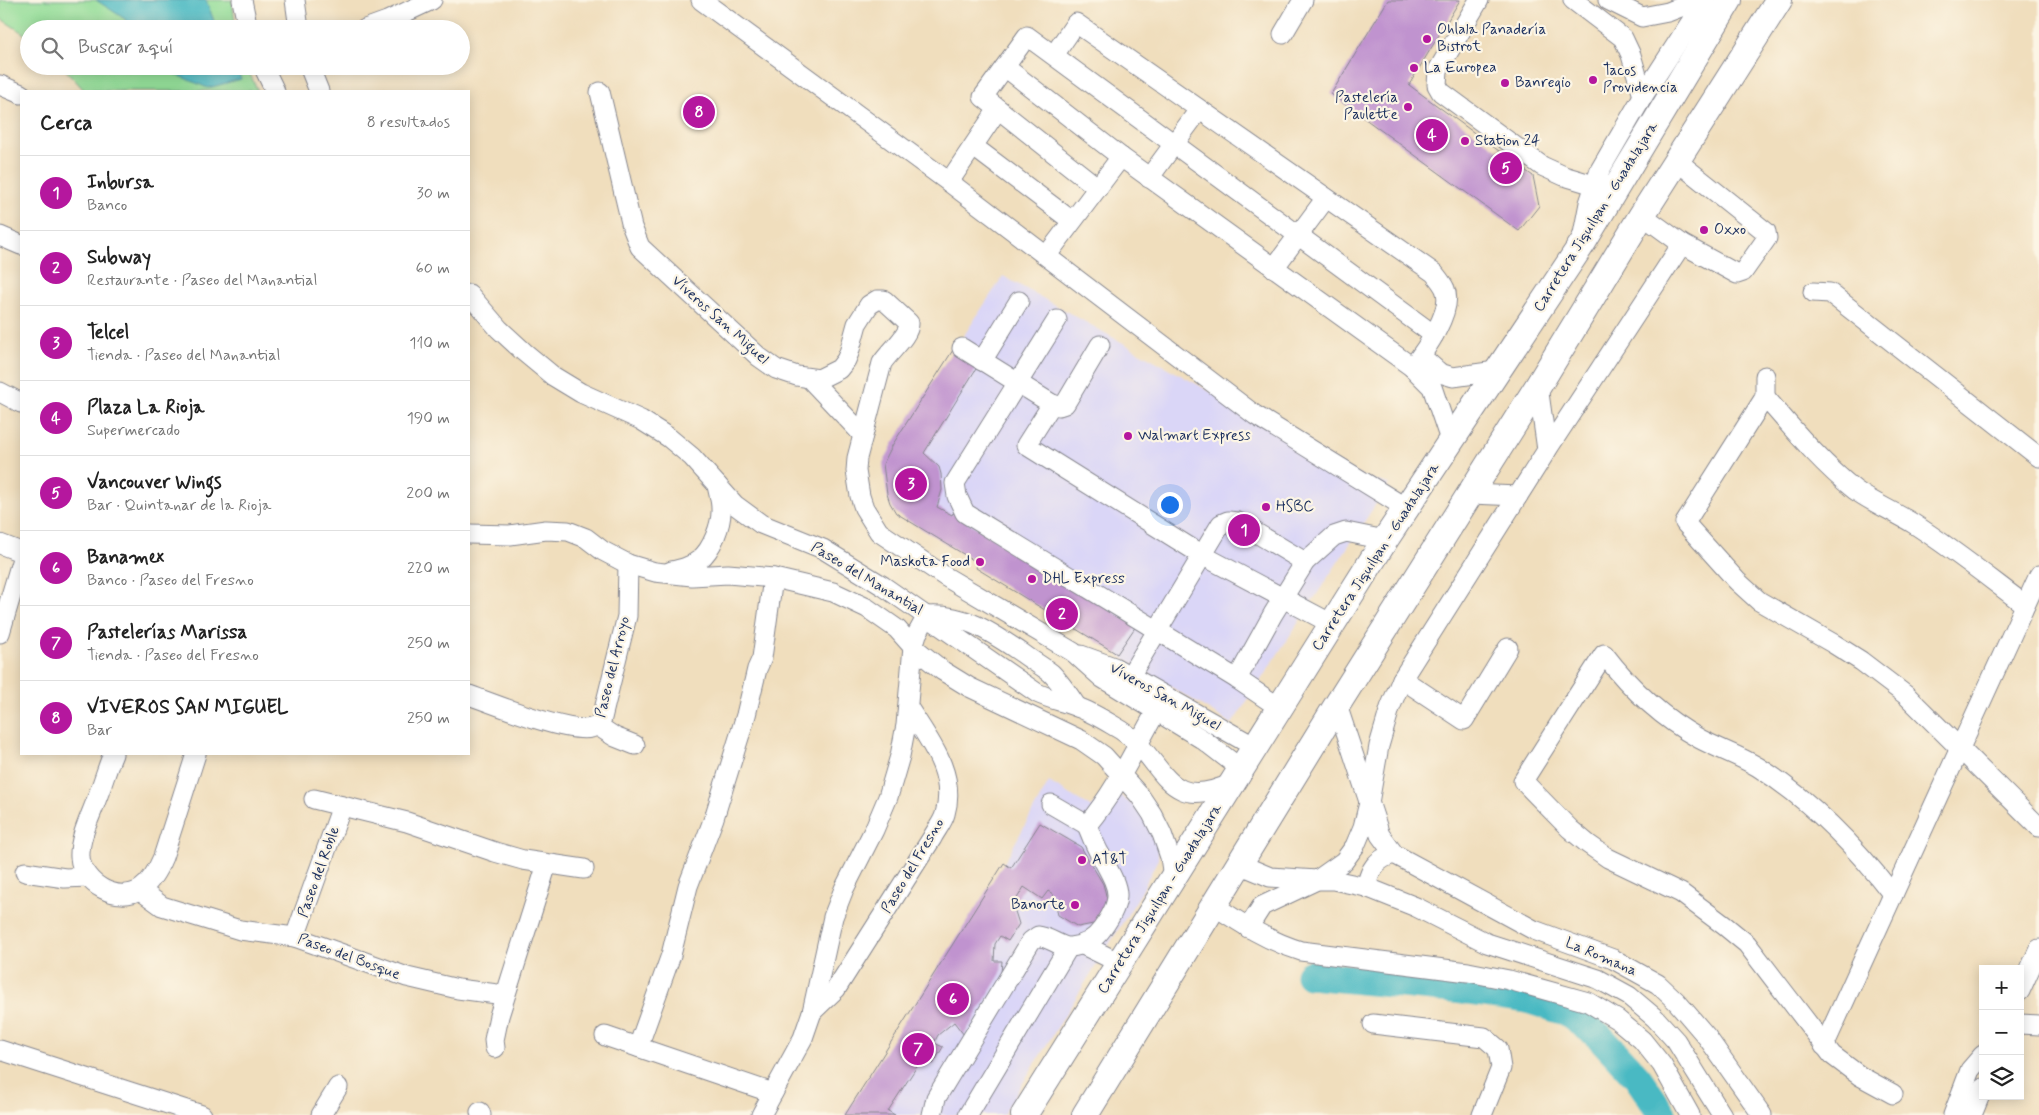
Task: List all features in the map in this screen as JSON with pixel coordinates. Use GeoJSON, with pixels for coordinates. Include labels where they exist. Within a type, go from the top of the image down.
{"type":"FeatureCollection","features":[{"type":"Feature","properties":{"kind":"highway","name":"Carretera Jiquilpan - Guadalajara"},"geometry":{"type":"LineString","coordinates":[[1024,1115],[1385,540],[1582,244],[1604,189],[1729,0]]}},
{"type":"Feature","properties":{"kind":"highway"},"geometry":{"type":"LineString","coordinates":[[1088,1114],[1213,905],[1337,705],[1471,494],[1642,215],[1779,0]]}},
{"type":"Feature","properties":{"kind":"street"},"geometry":{"type":"LineString","coordinates":[[242,0],[246,20]]}},
{"type":"Feature","properties":{"kind":"street"},"geometry":{"type":"LineString","coordinates":[[295,0],[298,20]]}},
{"type":"Feature","properties":{"kind":"street"},"geometry":{"type":"LineString","coordinates":[[389,20],[432,0]]}},
{"type":"Feature","properties":{"kind":"street"},"geometry":{"type":"LineString","coordinates":[[701,0],[949,182],[1255,414],[1406,508]]}},
{"type":"Feature","properties":{"kind":"street"},"geometry":{"type":"LineString","coordinates":[[1283,34],[1303,0]]}},
{"type":"Feature","properties":{"kind":"street"},"geometry":{"type":"LineString","coordinates":[[1479,0],[1438,70],[1436,78],[1441,92],[1542,166],[1564,176],[1604,189],[1600,170],[1643,96],[1705,0]]}},
{"type":"Feature","properties":{"kind":"street"},"geometry":{"type":"LineString","coordinates":[[1573,0],[1623,38],[1632,55],[1643,96]]}},
{"type":"Feature","properties":{"kind":"street"},"geometry":{"type":"LineString","coordinates":[[1608,0],[1642,17],[1668,12],[1699,0]]}},
{"type":"Feature","properties":{"kind":"street"},"geometry":{"type":"LineString","coordinates":[[1054,55],[1076,23],[1434,273],[1446,291],[1446,312],[1434,335],[1416,361]]}},
{"type":"Feature","properties":{"kind":"street"},"geometry":{"type":"LineString","coordinates":[[1098,188],[984,97],[1026,36],[1434,335]]}},
{"type":"Feature","properties":{"kind":"street"},"geometry":{"type":"LineString","coordinates":[[1005,67],[1149,178],[1274,268],[1416,361],[1453,377],[1496,372]]}},
{"type":"Feature","properties":{"kind":"street"},"geometry":{"type":"LineString","coordinates":[[267,75],[275,90]]}},
{"type":"Feature","properties":{"kind":"street"},"geometry":{"type":"LineString","coordinates":[[312,75],[318,90]]}},
{"type":"Feature","properties":{"kind":"street"},"geometry":{"type":"LineString","coordinates":[[0,85],[20,94]]}},
{"type":"Feature","properties":{"kind":"street","name":"Víveros San Miguel"},"geometry":{"type":"LineString","coordinates":[[600,92],[632,227],[640,247],[759,358],[786,373],[819,379],[839,368],[846,360],[857,324],[869,305],[877,300],[884,300],[908,322],[910,326],[908,332],[882,363],[857,458],[858,484],[864,508],[879,532],[946,577],[1073,652],[1114,667],[1130,676],[1160,704],[1202,738],[1243,767]]}},
{"type":"Feature","properties":{"kind":"street"},"geometry":{"type":"LineString","coordinates":[[949,182],[998,109]]}},
{"type":"Feature","properties":{"kind":"street"},"geometry":{"type":"LineString","coordinates":[[1149,178],[1199,110]]}},
{"type":"Feature","properties":{"kind":"street"},"geometry":{"type":"LineString","coordinates":[[974,146],[1072,221]]}},
{"type":"Feature","properties":{"kind":"street"},"geometry":{"type":"LineString","coordinates":[[1047,256],[1121,157]]}},
{"type":"Feature","properties":{"kind":"street"},"geometry":{"type":"LineString","coordinates":[[1642,215],[1682,244],[1737,274],[1743,272],[1767,238],[1766,232],[1677,161]]}},
{"type":"Feature","properties":{"kind":"street"},"geometry":{"type":"LineString","coordinates":[[1274,268],[1326,198]]}},
{"type":"Feature","properties":{"kind":"street"},"geometry":{"type":"LineString","coordinates":[[0,236],[20,244]]}},
{"type":"Feature","properties":{"kind":"street"},"geometry":{"type":"LineString","coordinates":[[1370,803],[1379,746],[1390,708],[1402,678],[1547,450],[1682,244]]}},
{"type":"Feature","properties":{"kind":"street"},"geometry":{"type":"LineString","coordinates":[[1813,292],[1830,293],[2039,456]]}},
{"type":"Feature","properties":{"kind":"street","name":"Paseo del Manantial"},"geometry":{"type":"LineString","coordinates":[[470,295],[499,329],[553,376],[581,393],[641,420],[668,437],[692,457],[735,505],[762,524],[823,549],[883,586],[1037,692],[1102,719],[1138,744],[1161,774],[1180,790],[1202,793],[1220,789],[1243,767]]}},
{"type":"Feature","properties":{"kind":"street"},"geometry":{"type":"LineString","coordinates":[[982,361],[1019,301]]}},
{"type":"Feature","properties":{"kind":"street"},"geometry":{"type":"LineString","coordinates":[[1058,320],[955,483],[957,496],[965,513],[1237,679],[1280,708]]}},
{"type":"Feature","properties":{"kind":"street"},"geometry":{"type":"LineString","coordinates":[[962,348],[1052,404],[1060,406],[1065,404],[1100,345]]}},
{"type":"Feature","properties":{"kind":"street"},"geometry":{"type":"LineString","coordinates":[[1416,361],[1432,387],[1450,440]]}},
{"type":"Feature","properties":{"kind":"street"},"geometry":{"type":"LineString","coordinates":[[1764,376],[1765,396],[1678,523],[1760,601],[1861,661],[1907,696],[2039,827]]}},
{"type":"Feature","properties":{"kind":"street"},"geometry":{"type":"LineString","coordinates":[[809,378],[863,435]]}},
{"type":"Feature","properties":{"kind":"street"},"geometry":{"type":"LineString","coordinates":[[1538,386],[1547,450]]}},
{"type":"Feature","properties":{"kind":"street"},"geometry":{"type":"LineString","coordinates":[[0,392],[20,402]]}},
{"type":"Feature","properties":{"kind":"street"},"geometry":{"type":"LineString","coordinates":[[1765,396],[1811,449],[1856,491],[1906,519],[1935,538],[2025,605]]}},
{"type":"Feature","properties":{"kind":"street"},"geometry":{"type":"LineString","coordinates":[[1052,404],[1026,446],[1202,555],[1329,629]]}},
{"type":"Feature","properties":{"kind":"street"},"geometry":{"type":"LineString","coordinates":[[654,572],[684,569],[700,559],[710,547],[718,529],[721,509],[716,484]]}},
{"type":"Feature","properties":{"kind":"street"},"geometry":{"type":"LineString","coordinates":[[1471,494],[1518,496]]}},
{"type":"Feature","properties":{"kind":"street"},"geometry":{"type":"LineString","coordinates":[[1130,676],[1202,555],[1222,524],[1228,520],[1238,522],[1305,562]]}},
{"type":"Feature","properties":{"kind":"street","name":"Paseo del Manantial"},"geometry":{"type":"LineString","coordinates":[[470,534],[510,535],[546,530],[568,531],[586,538],[602,551],[628,564],[654,572],[692,576],[728,574],[773,578],[833,592],[867,608],[896,629],[912,647],[943,671],[968,687],[1092,747],[1122,774],[1140,796],[1162,834],[1170,857],[1173,877]]}},
{"type":"Feature","properties":{"kind":"street"},"geometry":{"type":"LineString","coordinates":[[1237,679],[1280,601],[1305,562],[1334,536],[1346,532],[1385,540]]}},
{"type":"Feature","properties":{"kind":"street"},"geometry":{"type":"LineString","coordinates":[[0,544],[20,552]]}},
{"type":"Feature","properties":{"kind":"street","name":"Paseo del Arroyo"},"geometry":{"type":"LineString","coordinates":[[470,695],[540,720],[589,729],[598,726],[602,718],[627,616],[628,564]]}},
{"type":"Feature","properties":{"kind":"street"},"geometry":{"type":"LineString","coordinates":[[0,633],[20,565]]}},
{"type":"Feature","properties":{"kind":"street"},"geometry":{"type":"LineString","coordinates":[[1824,1046],[2039,575]]}},
{"type":"Feature","properties":{"kind":"street"},"geometry":{"type":"LineString","coordinates":[[638,1048],[671,955],[688,886],[714,818],[739,773],[752,737],[766,670],[762,658],[773,578]]}},
{"type":"Feature","properties":{"kind":"street","name":"Paseo del Fresno"},"geometry":{"type":"LineString","coordinates":[[761,1115],[803,1038],[812,1012],[833,917],[844,889],[888,798],[900,756],[908,707],[912,647],[927,616]]}},
{"type":"Feature","properties":{"kind":"street"},"geometry":{"type":"LineString","coordinates":[[1402,678],[1464,720],[1508,648]]}},
{"type":"Feature","properties":{"kind":"street","name":"Víveros San Miguel"},"geometry":{"type":"LineString","coordinates":[[1073,652],[1102,678],[1160,704],[1243,767]]}},
{"type":"Feature","properties":{"kind":"street"},"geometry":{"type":"LineString","coordinates":[[1893,895],[1866,860],[1814,810],[1758,767],[1700,739],[1675,723],[1636,691],[1619,674],[1604,654],[1523,781],[1570,829],[1588,844],[1608,858],[1681,893],[1725,926],[1746,944],[1832,1055],[1860,1076],[1893,1094]]}},
{"type":"Feature","properties":{"kind":"street"},"geometry":{"type":"LineString","coordinates":[[1087,825],[1098,812],[1122,774],[1160,704]]}},
{"type":"Feature","properties":{"kind":"street","name":"La Romana"},"geometry":{"type":"LineString","coordinates":[[1337,705],[1380,835],[1394,854],[1534,930],[1614,959],[1658,984],[1677,1002],[1706,1037],[1762,1115]]}},
{"type":"Feature","properties":{"kind":"street","name":"Paseo del Fresno"},"geometry":{"type":"LineString","coordinates":[[812,1012],[836,989],[932,838],[945,814],[948,794],[941,759],[908,707]]}},
{"type":"Feature","properties":{"kind":"street"},"geometry":{"type":"LineString","coordinates":[[598,726],[615,737],[635,745]]}},
{"type":"Feature","properties":{"kind":"street"},"geometry":{"type":"LineString","coordinates":[[113,755],[80,855],[82,867],[87,877],[100,888],[113,892],[127,893],[140,890],[149,883],[163,857],[196,755]]}},
{"type":"Feature","properties":{"kind":"street"},"geometry":{"type":"LineString","coordinates":[[314,799],[407,822],[495,852],[547,864],[584,869]]}},
{"type":"Feature","properties":{"kind":"street","name":"La Romana"},"geometry":{"type":"LineString","coordinates":[[1248,928],[1262,906],[1317,880],[1344,861],[1355,846],[1370,803]]}},
{"type":"Feature","properties":{"kind":"street"},"geometry":{"type":"LineString","coordinates":[[968,1115],[1075,946],[1098,934],[1110,918],[1117,901],[1117,889],[1113,876],[1094,843],[1087,825],[1051,804]]}},
{"type":"Feature","properties":{"kind":"street","name":"Paseo del Roble"},"geometry":{"type":"LineString","coordinates":[[295,937],[342,806]]}},
{"type":"Feature","properties":{"kind":"street"},"geometry":{"type":"LineString","coordinates":[[1366,886],[1368,876],[1374,864],[1383,857],[1394,854]]}},
{"type":"Feature","properties":{"kind":"street"},"geometry":{"type":"LineString","coordinates":[[495,1048],[496,1030],[547,864]]}},
{"type":"Feature","properties":{"kind":"street","name":"La Romana"},"geometry":{"type":"LineString","coordinates":[[1239,864],[1270,877],[1334,880],[1366,886],[1416,907],[1487,943],[1598,978],[1629,996],[1655,1018],[1676,1041],[1722,1115]]}},
{"type":"Feature","properties":{"kind":"street"},"geometry":{"type":"LineString","coordinates":[[25,872],[65,878],[87,877]]}},
{"type":"Feature","properties":{"kind":"street","name":"Paseo del Bosque"},"geometry":{"type":"LineString","coordinates":[[140,890],[162,906],[207,921],[240,930],[295,937],[407,978],[465,990],[506,995]]}},
{"type":"Feature","properties":{"kind":"street"},"geometry":{"type":"LineString","coordinates":[[1213,905],[1248,928],[1279,944],[1301,951],[1468,972],[1517,982],[1588,1002],[1618,1020],[1642,1040],[1662,1065],[1690,1115]]}},
{"type":"Feature","properties":{"kind":"street"},"geometry":{"type":"LineString","coordinates":[[935,1114],[933,1105],[936,1098],[1031,941],[1038,936],[1047,937],[1120,963]]}},
{"type":"Feature","properties":{"kind":"street"},"geometry":{"type":"LineString","coordinates":[[2024,982],[2039,949]]}},
{"type":"Feature","properties":{"kind":"street"},"geometry":{"type":"LineString","coordinates":[[1374,1024],[1484,1038],[1498,1049],[1501,1068],[1482,1115]]}},
{"type":"Feature","properties":{"kind":"street"},"geometry":{"type":"LineString","coordinates":[[2024,1024],[2039,1026]]}},
{"type":"Feature","properties":{"kind":"street"},"geometry":{"type":"LineString","coordinates":[[605,1036],[773,1093]]}},
{"type":"Feature","properties":{"kind":"street"},"geometry":{"type":"LineString","coordinates":[[0,1050],[202,1115]]}},
{"type":"Feature","properties":{"kind":"street"},"geometry":{"type":"LineString","coordinates":[[1952,1115],[1970,1070],[1979,1060]]}},
{"type":"Feature","properties":{"kind":"street"},"geometry":{"type":"LineString","coordinates":[[321,1115],[338,1087]]}},
{"type":"Feature","properties":{"kind":"street"},"geometry":{"type":"LineString","coordinates":[[1972,1115],[1979,1098]]}},
{"type":"Feature","properties":{"kind":"shaded area"},"geometry":{"type":"Polygon","coordinates":[[[1003,276],[1365,478],[1389,484],[1232,724],[976,568],[978,563],[896,513],[890,503],[883,464],[893,444],[1003,276]]]}},
{"type":"Feature","properties":{"kind":"shaded area"},"geometry":{"type":"Polygon","coordinates":[[[1049,782],[1092,808],[1107,786],[1137,808],[1154,830],[1159,844],[1158,859],[1141,893],[1003,1115],[845,1115],[1004,863],[1049,782]]]}},
{"type":"Feature","properties":{"kind":"green space"},"geometry":{"type":"Polygon","coordinates":[[[0,0],[232,0],[235,20],[20,20],[20,31],[0,18],[0,0]]]}},
{"type":"Feature","properties":{"kind":"green space"},"geometry":{"type":"Polygon","coordinates":[[[70,75],[250,75],[258,90],[84,90],[70,75]]]}},
{"type":"Feature","properties":{"kind":"water"},"geometry":{"type":"Polygon","coordinates":[[[96,0],[206,0],[214,20],[126,20],[96,0]]]}},
{"type":"Feature","properties":{"kind":"water"},"geometry":{"type":"Polygon","coordinates":[[[177,75],[239,75],[241,79],[208,88],[177,75]]]}},
{"type":"Feature","properties":{"kind":"building"},"geometry":{"type":"Polygon","coordinates":[[[1388,0],[1460,0],[1409,85],[1533,176],[1539,206],[1519,231],[1331,94],[1388,0]]]}},
{"type":"Feature","properties":{"kind":"building"},"geometry":{"type":"Polygon","coordinates":[[[953,350],[979,364],[924,453],[939,467],[941,474],[942,490],[937,507],[952,515],[953,513],[1136,626],[1117,654],[976,568],[978,563],[896,513],[890,503],[883,464],[893,444],[953,350]]]}},
{"type":"Feature","properties":{"kind":"building"},"geometry":{"type":"Polygon","coordinates":[[[1040,823],[1081,847],[1103,884],[1108,903],[1098,923],[1078,927],[1058,915],[1053,894],[1048,891],[1042,899],[1024,887],[1013,905],[1019,924],[1008,941],[1000,936],[995,944],[994,961],[1002,961],[1001,973],[964,1035],[954,1022],[938,1035],[934,1043],[943,1047],[933,1064],[923,1057],[888,1111],[895,1115],[845,1115],[1004,863],[1011,868],[1040,823]]]}},
{"type":"Feature","properties":{"kind":"waterway"},"geometry":{"type":"LineString","coordinates":[[1310,975],[1453,989],[1527,999],[1568,1012],[1599,1036],[1638,1078],[1663,1115]]}},
{"type":"Feature","properties":{"kind":"place","name":"Ohlala Panadería Bistrot"},"geometry":{"type":"Point","coordinates":[1427,39]}},
{"type":"Feature","properties":{"kind":"place","name":"La Europea"},"geometry":{"type":"Point","coordinates":[1414,68]}},
{"type":"Feature","properties":{"kind":"place","name":"Tacos Providencia"},"geometry":{"type":"Point","coordinates":[1593,80]}},
{"type":"Feature","properties":{"kind":"place","name":"Banregio"},"geometry":{"type":"Point","coordinates":[1505,83]}},
{"type":"Feature","properties":{"kind":"place","name":"Pastelería Paulette"},"geometry":{"type":"Point","coordinates":[1408,107]}},
{"type":"Feature","properties":{"kind":"place","name":"VIVEROS SAN MIGUEL"},"geometry":{"type":"Point","coordinates":[699,112]}},
{"type":"Feature","properties":{"kind":"place","name":"Plaza La Rioja"},"geometry":{"type":"Point","coordinates":[1432,135]}},
{"type":"Feature","properties":{"kind":"place","name":"Station 24"},"geometry":{"type":"Point","coordinates":[1465,141]}},
{"type":"Feature","properties":{"kind":"place","name":"Vancouver Wings"},"geometry":{"type":"Point","coordinates":[1506,168]}},
{"type":"Feature","properties":{"kind":"place","name":"Oxxo"},"geometry":{"type":"Point","coordinates":[1704,230]}},
{"type":"Feature","properties":{"kind":"place","name":"Walmart Express"},"geometry":{"type":"Point","coordinates":[1128,436]}},
{"type":"Feature","properties":{"kind":"place","name":"Telcel"},"geometry":{"type":"Point","coordinates":[911,484]}},
{"type":"Feature","properties":{"kind":"place","name":"HSBC"},"geometry":{"type":"Point","coordinates":[1266,507]}},
{"type":"Feature","properties":{"kind":"place","name":"Inbursa"},"geometry":{"type":"Point","coordinates":[1244,530]}},
{"type":"Feature","properties":{"kind":"place","name":"Maskota Food"},"geometry":{"type":"Point","coordinates":[980,562]}},
{"type":"Feature","properties":{"kind":"place","name":"DHL Express"},"geometry":{"type":"Point","coordinates":[1032,579]}},
{"type":"Feature","properties":{"kind":"place","name":"Subway"},"geometry":{"type":"Point","coordinates":[1062,614]}},
{"type":"Feature","properties":{"kind":"place","name":"AT&T"},"geometry":{"type":"Point","coordinates":[1082,860]}},
{"type":"Feature","properties":{"kind":"place","name":"Banorte"},"geometry":{"type":"Point","coordinates":[1075,905]}},
{"type":"Feature","properties":{"kind":"place","name":"Banamex"},"geometry":{"type":"Point","coordinates":[953,999]}},
{"type":"Feature","properties":{"kind":"place","name":"Pastelerías Marissa"},"geometry":{"type":"Point","coordinates":[918,1049]}}]}
